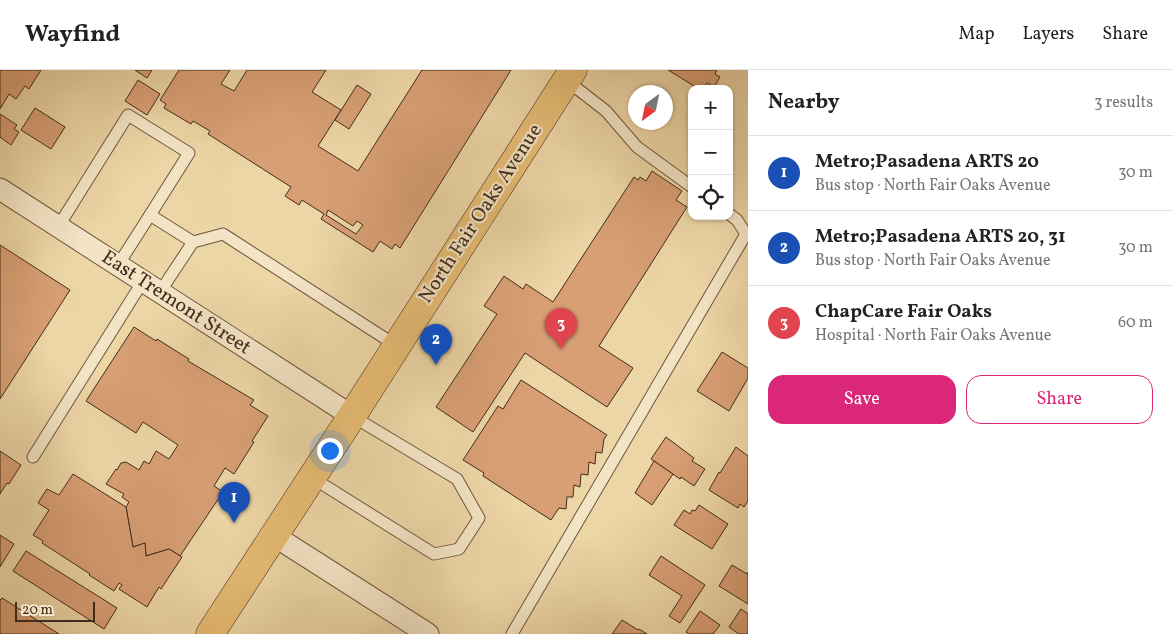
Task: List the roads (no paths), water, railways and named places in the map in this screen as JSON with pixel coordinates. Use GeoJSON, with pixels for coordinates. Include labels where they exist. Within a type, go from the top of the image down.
{"type":"FeatureCollection","features":[{"type":"Feature","properties":{"kind":"main road","name":"North Fair Oaks Avenue"},"geometry":{"type":"LineString","coordinates":[[210,634],[397,346],[569,75]]}},
{"type":"Feature","properties":{"kind":"street","name":"East Tremont Street"},"geometry":{"type":"LineString","coordinates":[[0,189],[352,416]]}},
{"type":"Feature","properties":{"kind":"street"},"geometry":{"type":"LineString","coordinates":[[274,535],[428,634]]}},
{"type":"Feature","properties":{"kind":"lane"},"geometry":{"type":"LineString","coordinates":[[569,75],[606,111],[637,148],[688,184]]}},
{"type":"Feature","properties":{"kind":"lane"},"geometry":{"type":"LineString","coordinates":[[58,227],[128,115],[189,153],[118,265]]}},
{"type":"Feature","properties":{"kind":"lane"},"geometry":{"type":"LineString","coordinates":[[150,215],[193,242]]}},
{"type":"Feature","properties":{"kind":"lane"},"geometry":{"type":"LineString","coordinates":[[512,634],[746,234],[733,217]]}},
{"type":"Feature","properties":{"kind":"lane"},"geometry":{"type":"LineString","coordinates":[[32,457],[152,287],[193,242],[223,234],[397,346]]}},
{"type":"Feature","properties":{"kind":"lane"},"geometry":{"type":"LineString","coordinates":[[311,477],[434,554],[459,549],[479,518],[457,478],[352,416]]}},
{"type":"Feature","properties":{"kind":"place","name":"ChapCare Fair Oaks"},"geometry":{"type":"Point","coordinates":[561,349]}},
{"type":"Feature","properties":{"kind":"place","name":"Metro;Pasadena ARTS 20, 31"},"geometry":{"type":"Point","coordinates":[436,365]}},
{"type":"Feature","properties":{"kind":"place","name":"Metro;Pasadena ARTS 20"},"geometry":{"type":"Point","coordinates":[234,523]}}]}
